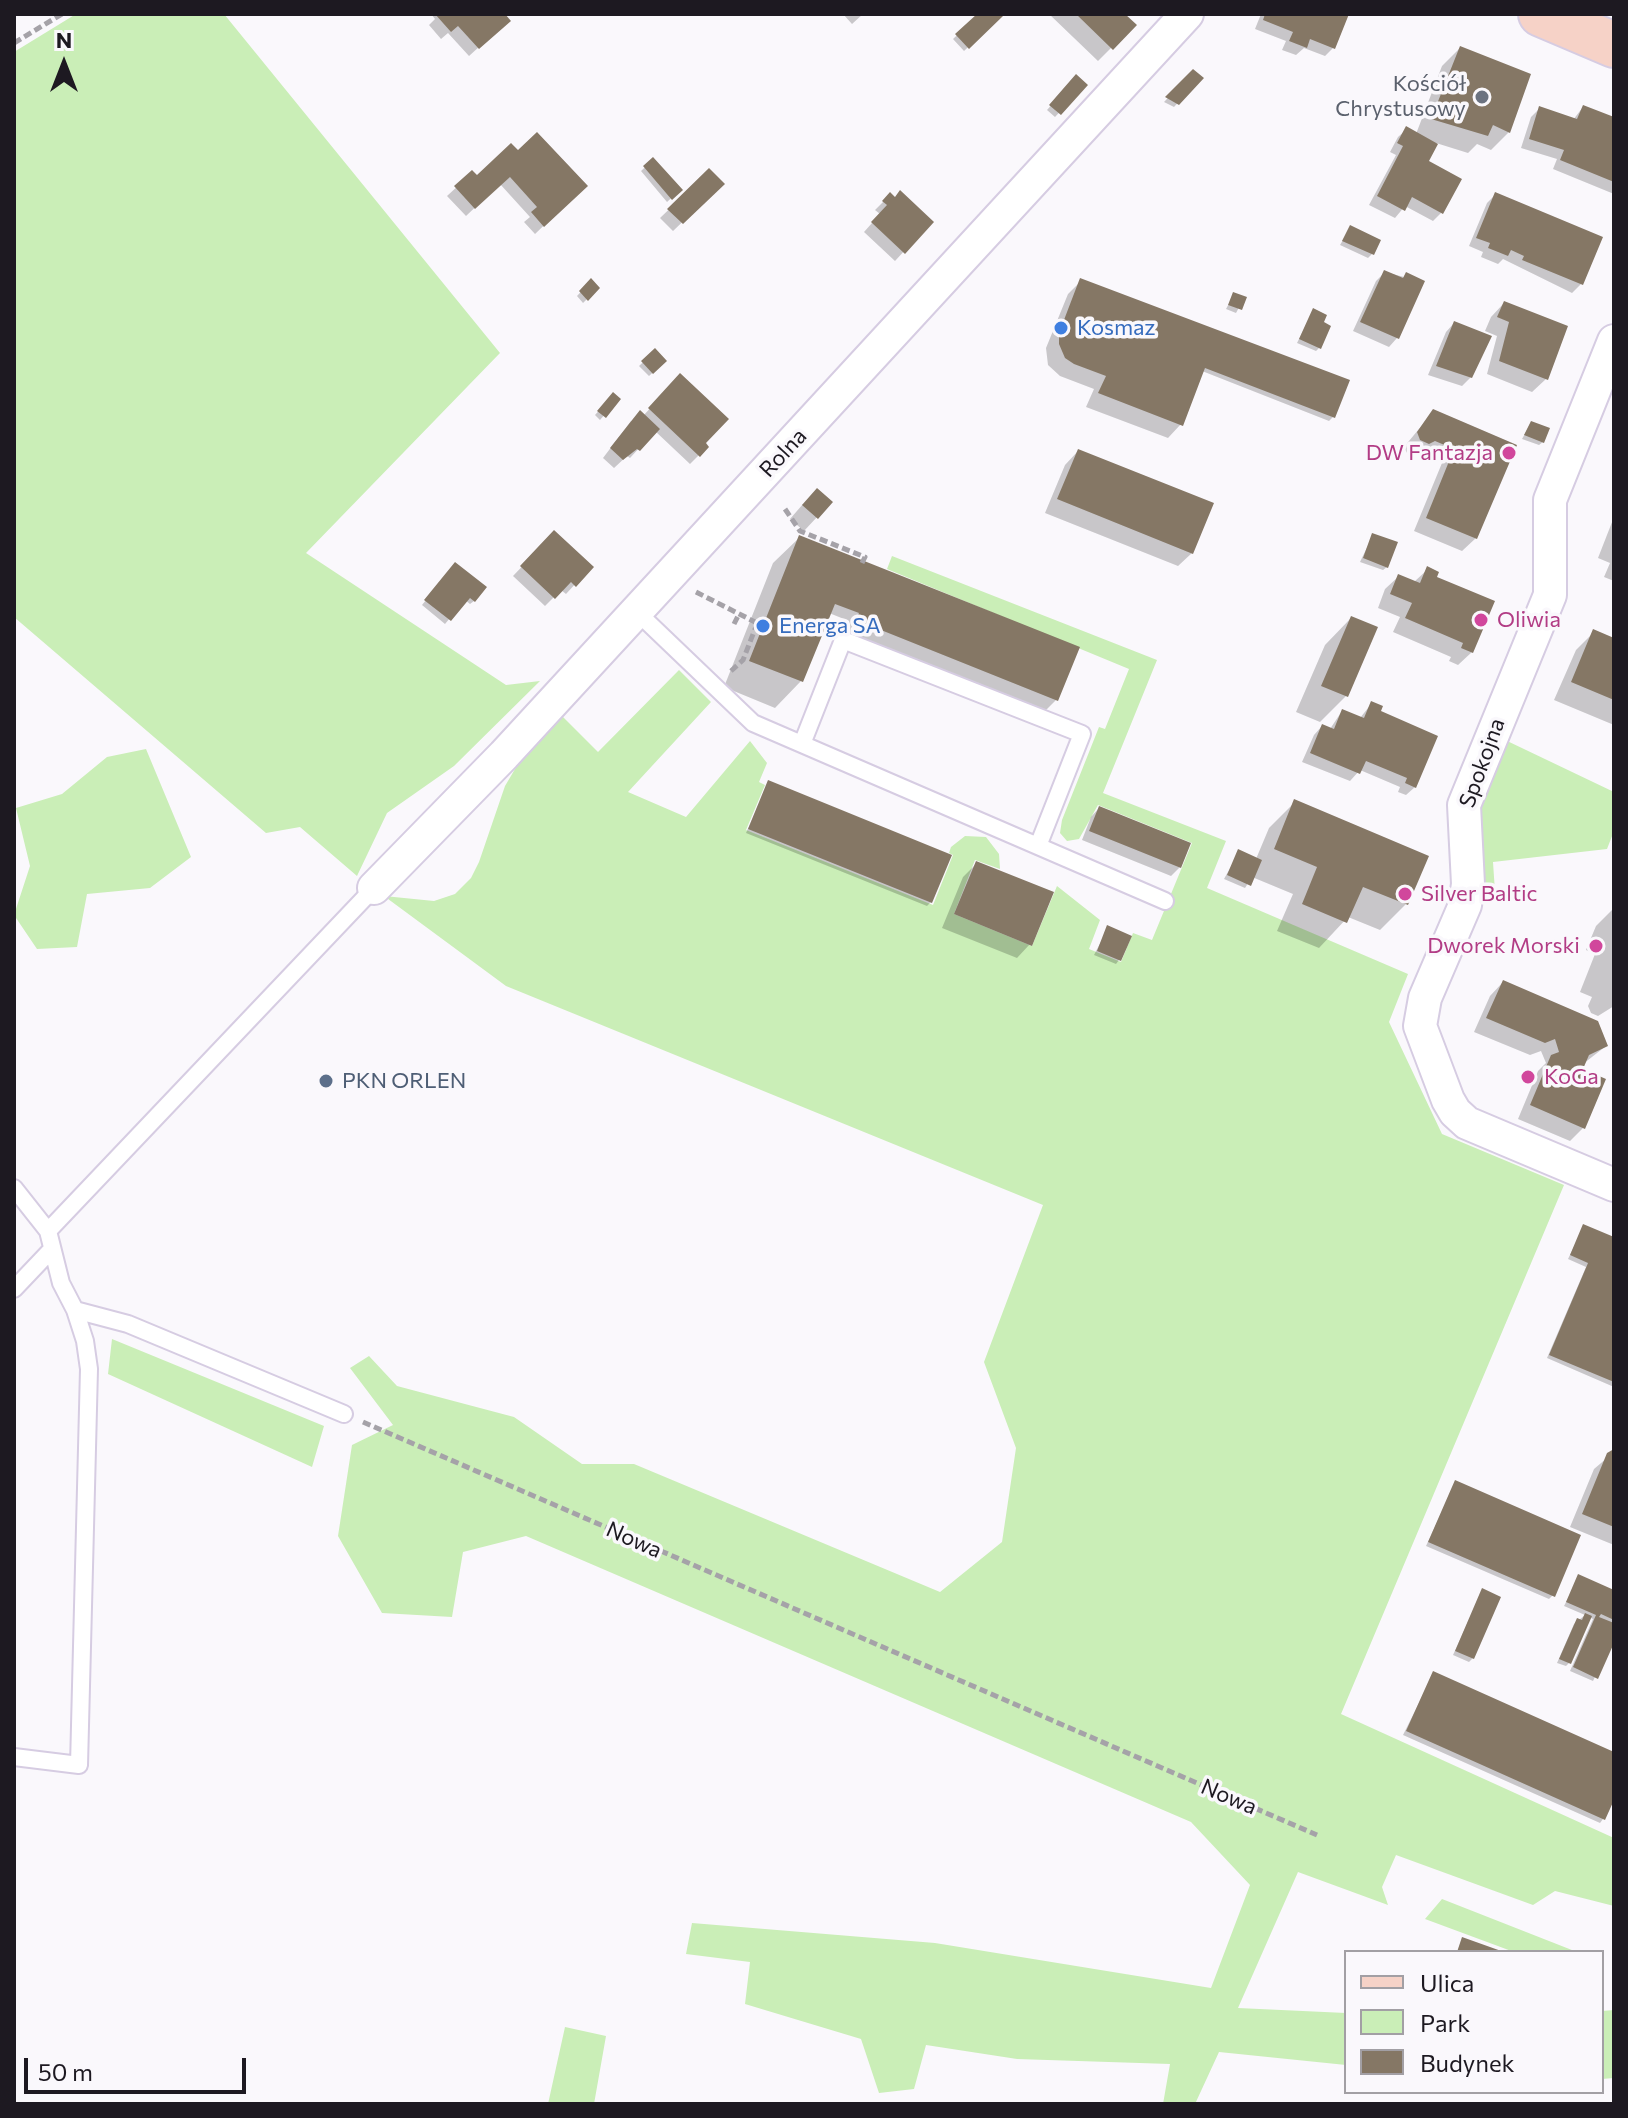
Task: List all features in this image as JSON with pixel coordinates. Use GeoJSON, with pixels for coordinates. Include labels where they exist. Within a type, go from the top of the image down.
{"type":"FeatureCollection","features":[{"type":"Feature","properties":{"kind":"street","name":"Rolna"},"geometry":{"type":"LineString","coordinates":[[374,888],[504,755],[1187,14]]}},
{"type":"Feature","properties":{"kind":"street"},"geometry":{"type":"LineString","coordinates":[[1541,14],[1614,45]]}},
{"type":"Feature","properties":{"kind":"street","name":"Spokojna"},"geometry":{"type":"LineString","coordinates":[[1614,341],[1550,500],[1550,595],[1464,805],[1468,884],[1465,905],[1425,998],[1420,1026],[1448,1100],[1467,1123],[1614,1185]]}},
{"type":"Feature","properties":{"kind":"lane"},"geometry":{"type":"LineString","coordinates":[[636,611],[753,723],[1165,901]]}},
{"type":"Feature","properties":{"kind":"lane"},"geometry":{"type":"LineString","coordinates":[[802,744],[843,640],[1082,734],[1038,846]]}},
{"type":"Feature","properties":{"kind":"lane"},"geometry":{"type":"LineString","coordinates":[[48,1231],[374,888]]}},
{"type":"Feature","properties":{"kind":"lane"},"geometry":{"type":"LineString","coordinates":[[14,1188],[48,1231],[61,1283],[75,1310],[85,1341],[89,1369],[79,1765],[14,1757]]}},
{"type":"Feature","properties":{"kind":"lane"},"geometry":{"type":"LineString","coordinates":[[14,1289],[52,1249]]}},
{"type":"Feature","properties":{"kind":"lane"},"geometry":{"type":"LineString","coordinates":[[75,1310],[128,1324],[344,1414]]}},
{"type":"Feature","properties":{"kind":"path"},"geometry":{"type":"LineString","coordinates":[[14,43],[62,14]]}},
{"type":"Feature","properties":{"kind":"path"},"geometry":{"type":"LineString","coordinates":[[785,509],[800,531],[865,557],[862,563]]}},
{"type":"Feature","properties":{"kind":"path"},"geometry":{"type":"LineString","coordinates":[[667,578],[760,625],[743,660],[716,687]]}},
{"type":"Feature","properties":{"kind":"path"},"geometry":{"type":"LineString","coordinates":[[734,624],[739,614]]}},
{"type":"Feature","properties":{"kind":"path","name":"Nowa"},"geometry":{"type":"LineString","coordinates":[[344,1414],[1317,1835]]}},
{"type":"Feature","properties":{"kind":"green space"},"geometry":{"type":"Polygon","coordinates":[[[76,14],[224,14],[500,353],[306,553],[506,685],[540,681],[454,766],[387,813],[357,876],[300,827],[266,833],[14,617],[14,52],[76,14]]]}},
{"type":"Feature","properties":{"kind":"green space"},"geometry":{"type":"Polygon","coordinates":[[[892,556],[1157,660],[1103,793],[1226,841],[1207,888],[1408,974],[1389,1022],[1442,1134],[1564,1185],[1341,1714],[1614,1838],[1614,1906],[1555,1891],[1533,1905],[1396,1855],[1382,1887],[1388,1905],[1298,1872],[1238,2008],[1344,2013],[1344,2065],[1219,2052],[1195,2104],[1163,2104],[1170,2064],[1017,2059],[926,2045],[914,2089],[879,2093],[861,2039],[745,2004],[750,1962],[686,1954],[692,1923],[935,1943],[1211,1988],[1250,1885],[1191,1822],[526,1536],[463,1552],[452,1617],[382,1613],[338,1536],[352,1445],[393,1425],[350,1368],[369,1356],[397,1386],[514,1417],[582,1464],[634,1464],[940,1592],[1002,1542],[1016,1448],[984,1362],[1043,1205],[506,986],[384,896],[434,901],[455,894],[471,878],[479,862],[505,786],[518,764],[560,714],[598,752],[679,670],[711,702],[628,792],[686,817],[750,741],[767,763],[759,782],[765,785],[746,830],[933,905],[953,855],[949,853],[951,847],[965,836],[986,837],[999,854],[1000,869],[975,860],[954,914],[1032,946],[1057,886],[1100,920],[1089,949],[1121,962],[1133,933],[1152,940],[1192,843],[1098,805],[1079,839],[1067,841],[1060,833],[1062,820],[1099,727],[1105,729],[1129,669],[887,569],[892,556]]]}},
{"type":"Feature","properties":{"kind":"green space"},"geometry":{"type":"Polygon","coordinates":[[[1503,739],[1614,792],[1614,831],[1607,849],[1493,862],[1495,892],[1476,884],[1472,812],[1503,739]]]}},
{"type":"Feature","properties":{"kind":"green space"},"geometry":{"type":"Polygon","coordinates":[[[146,749],[191,857],[150,888],[87,894],[77,947],[37,949],[14,915],[30,866],[16,808],[62,794],[107,757],[146,749]]]}},
{"type":"Feature","properties":{"kind":"green space"},"geometry":{"type":"Polygon","coordinates":[[[112,1339],[324,1426],[312,1467],[108,1374],[112,1339]]]}},
{"type":"Feature","properties":{"kind":"green space"},"geometry":{"type":"Polygon","coordinates":[[[1442,1899],[1572,1950],[1509,1950],[1425,1919],[1442,1899]]]}},
{"type":"Feature","properties":{"kind":"green space"},"geometry":{"type":"Polygon","coordinates":[[[1614,2010],[1614,2078],[1604,2079],[1604,2011],[1614,2010]]]}},
{"type":"Feature","properties":{"kind":"green space"},"geometry":{"type":"Polygon","coordinates":[[[565,2027],[606,2036],[594,2104],[548,2104],[565,2027]]]}},
{"type":"Feature","properties":{"kind":"building"},"geometry":{"type":"Polygon","coordinates":[[[435,14],[505,14],[511,21],[479,49],[458,26],[451,32],[435,14]]]}},
{"type":"Feature","properties":{"kind":"building"},"geometry":{"type":"Polygon","coordinates":[[[977,14],[1003,16],[969,49],[955,34],[977,14]]]}},
{"type":"Feature","properties":{"kind":"building"},"geometry":{"type":"Polygon","coordinates":[[[1076,14],[1125,14],[1137,25],[1113,50],[1076,14]]]}},
{"type":"Feature","properties":{"kind":"building"},"geometry":{"type":"Polygon","coordinates":[[[1265,14],[1349,14],[1335,49],[1310,39],[1307,48],[1289,41],[1293,32],[1263,20],[1265,14]]]}},
{"type":"Feature","properties":{"kind":"building","name":"Kościół Chrystusowy"},"geometry":{"type":"Polygon","coordinates":[[[1460,46],[1531,74],[1510,133],[1493,125],[1488,136],[1431,119],[1460,46]]]}},
{"type":"Feature","properties":{"kind":"building"},"geometry":{"type":"Polygon","coordinates":[[[1193,69],[1204,78],[1179,105],[1165,97],[1193,69]]]}},
{"type":"Feature","properties":{"kind":"building"},"geometry":{"type":"Polygon","coordinates":[[[1076,74],[1088,85],[1061,115],[1049,105],[1076,74]]]}},
{"type":"Feature","properties":{"kind":"building"},"geometry":{"type":"Polygon","coordinates":[[[1583,105],[1614,117],[1614,182],[1560,160],[1564,150],[1529,139],[1539,106],[1577,119],[1583,105]]]}},
{"type":"Feature","properties":{"kind":"building"},"geometry":{"type":"Polygon","coordinates":[[[1406,126],[1438,144],[1429,161],[1462,179],[1443,214],[1412,197],[1405,211],[1377,196],[1403,146],[1397,143],[1406,126]]]}},
{"type":"Feature","properties":{"kind":"building"},"geometry":{"type":"Polygon","coordinates":[[[537,132],[588,186],[544,227],[531,212],[537,207],[510,177],[475,209],[454,186],[472,170],[477,175],[511,143],[518,150],[537,132]]]}},
{"type":"Feature","properties":{"kind":"building"},"geometry":{"type":"Polygon","coordinates":[[[653,157],[683,190],[672,200],[643,166],[653,157]]]}},
{"type":"Feature","properties":{"kind":"building"},"geometry":{"type":"Polygon","coordinates":[[[709,168],[725,184],[683,224],[667,209],[709,168]]]}},
{"type":"Feature","properties":{"kind":"building"},"geometry":{"type":"Polygon","coordinates":[[[900,190],[934,222],[905,254],[871,222],[887,205],[882,201],[890,192],[895,197],[900,190]]]}},
{"type":"Feature","properties":{"kind":"building"},"geometry":{"type":"Polygon","coordinates":[[[1495,192],[1603,237],[1583,285],[1522,260],[1524,256],[1511,250],[1508,256],[1488,248],[1490,243],[1476,238],[1495,192]]]}},
{"type":"Feature","properties":{"kind":"building"},"geometry":{"type":"Polygon","coordinates":[[[1350,225],[1381,240],[1374,255],[1342,241],[1350,225]]]}},
{"type":"Feature","properties":{"kind":"building"},"geometry":{"type":"Polygon","coordinates":[[[1384,270],[1403,278],[1406,272],[1425,281],[1399,339],[1360,322],[1384,270]]]}},
{"type":"Feature","properties":{"kind":"building"},"geometry":{"type":"Polygon","coordinates":[[[591,278],[600,288],[588,301],[579,291],[591,278]]]}},
{"type":"Feature","properties":{"kind":"building"},"geometry":{"type":"Polygon","coordinates":[[[1080,278],[1350,380],[1335,418],[1205,368],[1183,426],[1098,393],[1106,376],[1065,358],[1059,344],[1059,333],[1080,278]]]}},
{"type":"Feature","properties":{"kind":"building"},"geometry":{"type":"Polygon","coordinates":[[[1233,292],[1247,297],[1242,310],[1228,305],[1233,292]]]}},
{"type":"Feature","properties":{"kind":"building"},"geometry":{"type":"Polygon","coordinates":[[[1504,301],[1568,326],[1548,380],[1499,361],[1509,322],[1497,317],[1504,301]]]}},
{"type":"Feature","properties":{"kind":"building"},"geometry":{"type":"Polygon","coordinates":[[[1313,308],[1327,315],[1324,322],[1331,326],[1321,349],[1299,339],[1313,308]]]}},
{"type":"Feature","properties":{"kind":"building"},"geometry":{"type":"Polygon","coordinates":[[[1454,321],[1492,336],[1472,378],[1436,366],[1454,321]]]}},
{"type":"Feature","properties":{"kind":"building"},"geometry":{"type":"Polygon","coordinates":[[[655,348],[667,361],[653,374],[641,361],[655,348]]]}},
{"type":"Feature","properties":{"kind":"building"},"geometry":{"type":"Polygon","coordinates":[[[680,373],[729,419],[706,443],[709,447],[700,457],[648,408],[680,373]]]}},
{"type":"Feature","properties":{"kind":"building"},"geometry":{"type":"Polygon","coordinates":[[[613,392],[621,399],[606,418],[597,411],[613,392]]]}},
{"type":"Feature","properties":{"kind":"building"},"geometry":{"type":"Polygon","coordinates":[[[1433,409],[1517,445],[1477,539],[1426,518],[1454,449],[1435,441],[1429,444],[1420,440],[1417,432],[1433,409]]]}},
{"type":"Feature","properties":{"kind":"building"},"geometry":{"type":"Polygon","coordinates":[[[640,410],[660,429],[640,451],[637,449],[623,460],[610,448],[640,410]]]}},
{"type":"Feature","properties":{"kind":"building"},"geometry":{"type":"Polygon","coordinates":[[[1531,421],[1550,428],[1544,443],[1524,435],[1531,421]]]}},
{"type":"Feature","properties":{"kind":"building"},"geometry":{"type":"Polygon","coordinates":[[[1078,449],[1214,503],[1193,554],[1057,499],[1078,449]]]}},
{"type":"Feature","properties":{"kind":"building"},"geometry":{"type":"Polygon","coordinates":[[[817,488],[833,502],[818,519],[802,505],[817,488]]]}},
{"type":"Feature","properties":{"kind":"building"},"geometry":{"type":"Polygon","coordinates":[[[554,530],[594,567],[576,587],[571,582],[555,599],[520,566],[554,530]]]}},
{"type":"Feature","properties":{"kind":"building"},"geometry":{"type":"Polygon","coordinates":[[[1372,533],[1398,542],[1388,568],[1363,558],[1372,533]]]}},
{"type":"Feature","properties":{"kind":"building"},"geometry":{"type":"Polygon","coordinates":[[[799,535],[1080,647],[1058,701],[856,620],[859,613],[835,604],[803,682],[749,661],[799,535]]]}},
{"type":"Feature","properties":{"kind":"building"},"geometry":{"type":"Polygon","coordinates":[[[455,562],[487,587],[475,602],[470,598],[451,621],[424,600],[455,562]]]}},
{"type":"Feature","properties":{"kind":"building"},"geometry":{"type":"Polygon","coordinates":[[[1427,566],[1439,572],[1437,577],[1495,601],[1473,653],[1461,648],[1463,643],[1405,618],[1412,603],[1390,594],[1398,574],[1420,583],[1427,566]]]}},
{"type":"Feature","properties":{"kind":"building"},"geometry":{"type":"Polygon","coordinates":[[[1351,616],[1378,627],[1348,697],[1321,686],[1351,616]]]}},
{"type":"Feature","properties":{"kind":"building"},"geometry":{"type":"Polygon","coordinates":[[[1593,629],[1614,638],[1614,700],[1571,682],[1593,629]]]}},
{"type":"Feature","properties":{"kind":"building"},"geometry":{"type":"Polygon","coordinates":[[[1371,701],[1383,706],[1381,711],[1438,736],[1416,788],[1405,783],[1407,778],[1366,761],[1360,774],[1310,753],[1322,724],[1334,729],[1342,709],[1364,718],[1371,701]]]}},
{"type":"Feature","properties":{"kind":"building"},"geometry":{"type":"Polygon","coordinates":[[[768,780],[952,855],[932,903],[748,829],[768,780]]]}},
{"type":"Feature","properties":{"kind":"building"},"geometry":{"type":"Polygon","coordinates":[[[1294,799],[1429,856],[1408,905],[1363,887],[1347,923],[1302,904],[1317,867],[1274,849],[1294,799]]]}},
{"type":"Feature","properties":{"kind":"building"},"geometry":{"type":"Polygon","coordinates":[[[1099,806],[1191,843],[1181,868],[1089,831],[1099,806]]]}},
{"type":"Feature","properties":{"kind":"building"},"geometry":{"type":"Polygon","coordinates":[[[1238,849],[1262,860],[1251,886],[1227,875],[1238,849]]]}},
{"type":"Feature","properties":{"kind":"building"},"geometry":{"type":"Polygon","coordinates":[[[976,861],[1054,892],[1032,946],[954,914],[976,861]]]}},
{"type":"Feature","properties":{"kind":"building"},"geometry":{"type":"Polygon","coordinates":[[[1107,925],[1132,936],[1121,961],[1097,951],[1107,925]]]}},
{"type":"Feature","properties":{"kind":"building"},"geometry":{"type":"Polygon","coordinates":[[[1503,980],[1598,1021],[1608,1046],[1589,1055],[1583,1069],[1606,1079],[1585,1129],[1530,1105],[1551,1055],[1559,1052],[1555,1039],[1545,1043],[1486,1018],[1503,980]]]}},
{"type":"Feature","properties":{"kind":"building"},"geometry":{"type":"Polygon","coordinates":[[[1583,1224],[1614,1237],[1614,1382],[1549,1355],[1588,1263],[1570,1255],[1583,1224]]]}},
{"type":"Feature","properties":{"kind":"building"},"geometry":{"type":"Polygon","coordinates":[[[1614,1449],[1614,1527],[1582,1514],[1607,1453],[1614,1449]]]}},
{"type":"Feature","properties":{"kind":"building"},"geometry":{"type":"Polygon","coordinates":[[[1455,1480],[1581,1535],[1555,1597],[1428,1542],[1455,1480]]]}},
{"type":"Feature","properties":{"kind":"building"},"geometry":{"type":"Polygon","coordinates":[[[1578,1574],[1614,1590],[1614,1620],[1601,1614],[1599,1617],[1614,1623],[1614,1643],[1598,1679],[1573,1667],[1596,1615],[1566,1602],[1578,1574]]]}},
{"type":"Feature","properties":{"kind":"building"},"geometry":{"type":"Polygon","coordinates":[[[1482,1588],[1501,1597],[1474,1659],[1455,1651],[1482,1588]]]}},
{"type":"Feature","properties":{"kind":"building"},"geometry":{"type":"Polygon","coordinates":[[[1585,1613],[1592,1616],[1571,1664],[1559,1659],[1577,1618],[1582,1620],[1585,1613]]]}},
{"type":"Feature","properties":{"kind":"building"},"geometry":{"type":"Polygon","coordinates":[[[1433,1671],[1614,1752],[1614,1800],[1605,1820],[1406,1731],[1433,1671]]]}},
{"type":"Feature","properties":{"kind":"building"},"geometry":{"type":"Polygon","coordinates":[[[1462,1937],[1498,1950],[1458,1950],[1462,1937]]]}},
{"type":"Feature","properties":{"kind":"place","name":"Kościół Chrystusowy"},"geometry":{"type":"Point","coordinates":[1482,97]}},
{"type":"Feature","properties":{"kind":"place","name":"Kosmaz"},"geometry":{"type":"Point","coordinates":[1061,328]}},
{"type":"Feature","properties":{"kind":"place","name":"DW Fantazja"},"geometry":{"type":"Point","coordinates":[1509,453]}},
{"type":"Feature","properties":{"kind":"place","name":"Oliwia"},"geometry":{"type":"Point","coordinates":[1481,620]}},
{"type":"Feature","properties":{"kind":"place","name":"Energa SA"},"geometry":{"type":"Point","coordinates":[763,626]}},
{"type":"Feature","properties":{"kind":"place","name":"Silver Baltic"},"geometry":{"type":"Point","coordinates":[1405,894]}},
{"type":"Feature","properties":{"kind":"place","name":"Dworek Morski"},"geometry":{"type":"Point","coordinates":[1596,946]}},
{"type":"Feature","properties":{"kind":"place","name":"KoGa"},"geometry":{"type":"Point","coordinates":[1528,1077]}},
{"type":"Feature","properties":{"kind":"place","name":"PKN ORLEN"},"geometry":{"type":"Point","coordinates":[326,1081]}}]}
